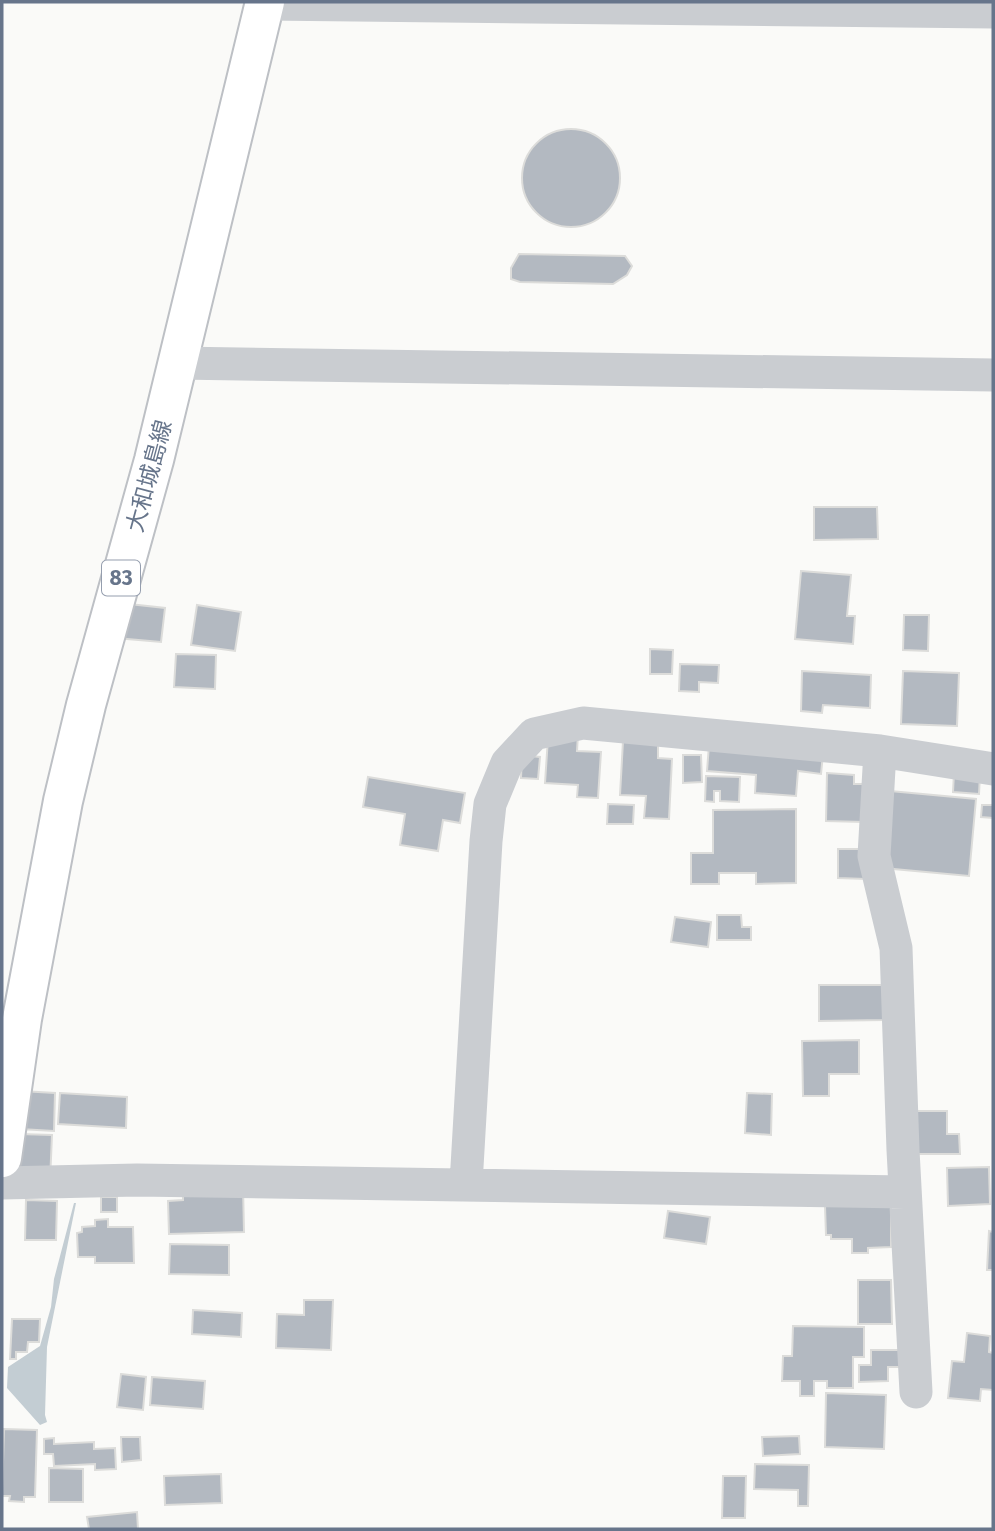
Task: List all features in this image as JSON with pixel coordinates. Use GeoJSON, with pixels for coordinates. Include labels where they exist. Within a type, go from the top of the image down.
{"type":"FeatureCollection","features":[{"type":"Feature","properties":{"kind":"main road","name":"大和城島線"},"geometry":{"type":"LineString","coordinates":[[2,1158],[22,1019],[63,801],[86,705],[154,460],[265,3]]}},
{"type":"Feature","properties":{"kind":"street"},"geometry":{"type":"LineString","coordinates":[[265,3],[993,12]]}},
{"type":"Feature","properties":{"kind":"street"},"geometry":{"type":"LineString","coordinates":[[177,363],[993,374]]}},
{"type":"Feature","properties":{"kind":"street"},"geometry":{"type":"LineString","coordinates":[[466,1184],[486,841],[491,804],[507,763],[534,734],[583,723],[880,751],[993,769]]}},
{"type":"Feature","properties":{"kind":"street"},"geometry":{"type":"LineString","coordinates":[[880,751],[874,856],[896,948],[916,1392]]}},
{"type":"Feature","properties":{"kind":"street"},"geometry":{"type":"LineString","coordinates":[[2,1183],[137,1180],[905,1192]]}},
{"type":"Feature","properties":{"kind":"shaded area"},"geometry":{"type":"Polygon","coordinates":[[[74,1203],[47,1347],[47,1422],[40,1425],[7,1388],[8,1367],[40,1346],[74,1203]]]}},
{"type":"Feature","properties":{"kind":"building"},"geometry":{"type":"Polygon","coordinates":[[[571,129],[590,133],[606,143],[616,159],[620,178],[616,197],[606,213],[590,223],[571,227],[552,223],[536,213],[526,197],[522,178],[526,159],[536,143],[552,133],[571,129]]]}},
{"type":"Feature","properties":{"kind":"building"},"geometry":{"type":"Polygon","coordinates":[[[519,254],[625,256],[632,266],[627,275],[613,284],[520,282],[511,279],[511,268],[519,254]]]}},
{"type":"Feature","properties":{"kind":"building"},"geometry":{"type":"Polygon","coordinates":[[[814,507],[877,507],[878,539],[814,540],[814,507]]]}},
{"type":"Feature","properties":{"kind":"building"},"geometry":{"type":"Polygon","coordinates":[[[801,571],[851,575],[847,616],[855,616],[853,644],[795,639],[801,571]]]}},
{"type":"Feature","properties":{"kind":"building"},"geometry":{"type":"Polygon","coordinates":[[[120,603],[165,608],[161,642],[116,638],[120,603]]]}},
{"type":"Feature","properties":{"kind":"building"},"geometry":{"type":"Polygon","coordinates":[[[197,605],[241,612],[235,651],[191,645],[197,605]]]}},
{"type":"Feature","properties":{"kind":"building"},"geometry":{"type":"Polygon","coordinates":[[[904,615],[929,615],[928,651],[903,650],[904,615]]]}},
{"type":"Feature","properties":{"kind":"building"},"geometry":{"type":"Polygon","coordinates":[[[650,649],[673,650],[672,674],[650,674],[650,649]]]}},
{"type":"Feature","properties":{"kind":"building"},"geometry":{"type":"Polygon","coordinates":[[[176,654],[216,655],[215,689],[174,687],[176,654]]]}},
{"type":"Feature","properties":{"kind":"building"},"geometry":{"type":"Polygon","coordinates":[[[680,664],[719,665],[718,683],[699,682],[699,692],[679,691],[680,664]]]}},
{"type":"Feature","properties":{"kind":"building"},"geometry":{"type":"Polygon","coordinates":[[[802,671],[871,675],[870,708],[823,705],[822,713],[801,711],[802,671]]]}},
{"type":"Feature","properties":{"kind":"building"},"geometry":{"type":"Polygon","coordinates":[[[903,671],[959,673],[957,726],[901,724],[903,671]]]}},
{"type":"Feature","properties":{"kind":"building"},"geometry":{"type":"Polygon","coordinates":[[[578,734],[577,751],[601,752],[598,798],[577,797],[578,785],[545,783],[548,738],[578,734]]]}},
{"type":"Feature","properties":{"kind":"building"},"geometry":{"type":"Polygon","coordinates":[[[623,741],[658,743],[658,758],[672,759],[669,819],[644,818],[646,796],[620,795],[623,741]]]}},
{"type":"Feature","properties":{"kind":"building"},"geometry":{"type":"Polygon","coordinates":[[[709,745],[823,754],[821,774],[798,771],[796,796],[755,793],[756,775],[707,771],[709,745]]]}},
{"type":"Feature","properties":{"kind":"building"},"geometry":{"type":"Polygon","coordinates":[[[522,755],[540,757],[538,779],[521,778],[522,755]]]}},
{"type":"Feature","properties":{"kind":"building"},"geometry":{"type":"Polygon","coordinates":[[[683,755],[701,755],[702,782],[683,783],[683,755]]]}},
{"type":"Feature","properties":{"kind":"building"},"geometry":{"type":"Polygon","coordinates":[[[827,773],[854,775],[854,784],[866,784],[864,822],[826,821],[827,773]]]}},
{"type":"Feature","properties":{"kind":"building"},"geometry":{"type":"Polygon","coordinates":[[[954,773],[980,775],[979,794],[953,792],[954,773]]]}},
{"type":"Feature","properties":{"kind":"building"},"geometry":{"type":"Polygon","coordinates":[[[706,776],[740,777],[739,802],[720,801],[720,791],[714,791],[714,802],[705,801],[706,776]]]}},
{"type":"Feature","properties":{"kind":"building"},"geometry":{"type":"Polygon","coordinates":[[[368,777],[465,793],[460,823],[443,820],[438,851],[400,845],[405,814],[363,807],[368,777]]]}},
{"type":"Feature","properties":{"kind":"building"},"geometry":{"type":"Polygon","coordinates":[[[890,791],[976,799],[969,876],[883,868],[890,791]]]}},
{"type":"Feature","properties":{"kind":"building"},"geometry":{"type":"Polygon","coordinates":[[[608,804],[634,805],[633,824],[607,824],[608,804]]]}},
{"type":"Feature","properties":{"kind":"building"},"geometry":{"type":"Polygon","coordinates":[[[982,805],[993,805],[993,818],[981,817],[982,805]]]}},
{"type":"Feature","properties":{"kind":"building"},"geometry":{"type":"Polygon","coordinates":[[[796,809],[796,883],[756,884],[756,873],[719,873],[719,884],[691,884],[691,853],[713,853],[713,810],[796,809]]]}},
{"type":"Feature","properties":{"kind":"building"},"geometry":{"type":"Polygon","coordinates":[[[838,849],[866,849],[866,879],[838,878],[838,849]]]}},
{"type":"Feature","properties":{"kind":"building"},"geometry":{"type":"Polygon","coordinates":[[[717,915],[741,915],[742,927],[751,927],[751,940],[717,940],[717,915]]]}},
{"type":"Feature","properties":{"kind":"building"},"geometry":{"type":"Polygon","coordinates":[[[675,917],[711,922],[708,947],[671,942],[675,917]]]}},
{"type":"Feature","properties":{"kind":"building"},"geometry":{"type":"Polygon","coordinates":[[[819,985],[884,985],[884,1020],[819,1021],[819,985]]]}},
{"type":"Feature","properties":{"kind":"building"},"geometry":{"type":"Polygon","coordinates":[[[859,1040],[859,1074],[829,1074],[829,1096],[803,1096],[802,1041],[859,1040]]]}},
{"type":"Feature","properties":{"kind":"building"},"geometry":{"type":"Polygon","coordinates":[[[21,1091],[55,1093],[54,1131],[20,1129],[21,1091]]]}},
{"type":"Feature","properties":{"kind":"building"},"geometry":{"type":"Polygon","coordinates":[[[60,1093],[127,1097],[126,1128],[58,1124],[60,1093]]]}},
{"type":"Feature","properties":{"kind":"building"},"geometry":{"type":"Polygon","coordinates":[[[747,1093],[772,1094],[771,1135],[745,1133],[747,1093]]]}},
{"type":"Feature","properties":{"kind":"building"},"geometry":{"type":"Polygon","coordinates":[[[908,1111],[947,1111],[947,1134],[959,1134],[960,1154],[908,1154],[908,1111]]]}},
{"type":"Feature","properties":{"kind":"building"},"geometry":{"type":"Polygon","coordinates":[[[19,1134],[52,1135],[50,1181],[7,1180],[19,1134]]]}},
{"type":"Feature","properties":{"kind":"building"},"geometry":{"type":"Polygon","coordinates":[[[989,1167],[990,1204],[948,1206],[947,1168],[989,1167]]]}},
{"type":"Feature","properties":{"kind":"building"},"geometry":{"type":"Polygon","coordinates":[[[243,1186],[244,1232],[169,1234],[168,1201],[183,1200],[183,1187],[243,1186]]]}},
{"type":"Feature","properties":{"kind":"building"},"geometry":{"type":"Polygon","coordinates":[[[101,1197],[117,1197],[117,1212],[101,1212],[101,1197]]]}},
{"type":"Feature","properties":{"kind":"building"},"geometry":{"type":"Polygon","coordinates":[[[891,1199],[891,1247],[868,1248],[868,1253],[852,1253],[852,1239],[831,1239],[831,1235],[826,1235],[825,1206],[891,1199]]]}},
{"type":"Feature","properties":{"kind":"building"},"geometry":{"type":"Polygon","coordinates":[[[26,1200],[57,1201],[56,1240],[25,1240],[26,1200]]]}},
{"type":"Feature","properties":{"kind":"building"},"geometry":{"type":"Polygon","coordinates":[[[668,1211],[710,1217],[706,1244],[664,1238],[668,1211]]]}},
{"type":"Feature","properties":{"kind":"building"},"geometry":{"type":"Polygon","coordinates":[[[108,1219],[108,1227],[133,1227],[134,1263],[95,1263],[95,1257],[78,1257],[77,1233],[82,1232],[82,1227],[95,1226],[95,1220],[108,1219]]]}},
{"type":"Feature","properties":{"kind":"building"},"geometry":{"type":"Polygon","coordinates":[[[989,1231],[993,1232],[993,1270],[987,1270],[989,1231]]]}},
{"type":"Feature","properties":{"kind":"building"},"geometry":{"type":"Polygon","coordinates":[[[170,1244],[229,1245],[229,1275],[169,1274],[170,1244]]]}},
{"type":"Feature","properties":{"kind":"building"},"geometry":{"type":"Polygon","coordinates":[[[858,1280],[891,1280],[892,1324],[858,1324],[858,1280]]]}},
{"type":"Feature","properties":{"kind":"building"},"geometry":{"type":"Polygon","coordinates":[[[304,1300],[333,1300],[331,1350],[276,1348],[277,1314],[304,1315],[304,1300]]]}},
{"type":"Feature","properties":{"kind":"building"},"geometry":{"type":"Polygon","coordinates":[[[193,1310],[242,1313],[241,1337],[192,1334],[193,1310]]]}},
{"type":"Feature","properties":{"kind":"building"},"geometry":{"type":"Polygon","coordinates":[[[12,1319],[40,1319],[39,1342],[28,1342],[27,1352],[16,1352],[16,1359],[10,1359],[12,1319]]]}},
{"type":"Feature","properties":{"kind":"building"},"geometry":{"type":"Polygon","coordinates":[[[793,1326],[864,1327],[864,1357],[853,1357],[853,1388],[827,1388],[827,1381],[814,1381],[814,1396],[800,1396],[800,1381],[782,1381],[783,1356],[792,1356],[793,1326]]]}},
{"type":"Feature","properties":{"kind":"building"},"geometry":{"type":"Polygon","coordinates":[[[967,1333],[990,1336],[993,1390],[981,1389],[980,1401],[948,1398],[952,1361],[964,1362],[967,1333]]]}},
{"type":"Feature","properties":{"kind":"building"},"geometry":{"type":"Polygon","coordinates":[[[871,1350],[900,1350],[900,1367],[888,1367],[888,1381],[859,1382],[859,1365],[871,1365],[871,1350]]]}},
{"type":"Feature","properties":{"kind":"building"},"geometry":{"type":"Polygon","coordinates":[[[121,1374],[146,1377],[143,1410],[117,1407],[121,1374]]]}},
{"type":"Feature","properties":{"kind":"building"},"geometry":{"type":"Polygon","coordinates":[[[152,1377],[205,1381],[203,1409],[150,1405],[152,1377]]]}},
{"type":"Feature","properties":{"kind":"building"},"geometry":{"type":"Polygon","coordinates":[[[826,1393],[886,1395],[884,1449],[825,1447],[826,1393]]]}},
{"type":"Feature","properties":{"kind":"building"},"geometry":{"type":"Polygon","coordinates":[[[4,1429],[37,1430],[35,1497],[24,1497],[24,1502],[9,1501],[10,1496],[2,1496],[4,1429]]]}},
{"type":"Feature","properties":{"kind":"building"},"geometry":{"type":"Polygon","coordinates":[[[799,1436],[800,1454],[763,1456],[762,1437],[799,1436]]]}},
{"type":"Feature","properties":{"kind":"building"},"geometry":{"type":"Polygon","coordinates":[[[121,1437],[140,1437],[141,1460],[122,1462],[121,1437]]]}},
{"type":"Feature","properties":{"kind":"building"},"geometry":{"type":"Polygon","coordinates":[[[54,1438],[54,1444],[94,1442],[94,1449],[115,1448],[116,1469],[95,1470],[95,1464],[54,1466],[53,1454],[44,1454],[44,1439],[54,1438]]]}},
{"type":"Feature","properties":{"kind":"building"},"geometry":{"type":"Polygon","coordinates":[[[755,1464],[809,1465],[808,1506],[798,1506],[798,1490],[754,1489],[755,1464]]]}},
{"type":"Feature","properties":{"kind":"building"},"geometry":{"type":"Polygon","coordinates":[[[49,1468],[83,1469],[83,1502],[49,1502],[49,1468]]]}},
{"type":"Feature","properties":{"kind":"building"},"geometry":{"type":"Polygon","coordinates":[[[221,1474],[222,1503],[165,1505],[164,1476],[221,1474]]]}},
{"type":"Feature","properties":{"kind":"building"},"geometry":{"type":"Polygon","coordinates":[[[723,1476],[746,1476],[745,1518],[722,1518],[723,1476]]]}},
{"type":"Feature","properties":{"kind":"building"},"geometry":{"type":"Polygon","coordinates":[[[137,1512],[138,1529],[89,1529],[87,1517],[137,1512]]]}}]}
